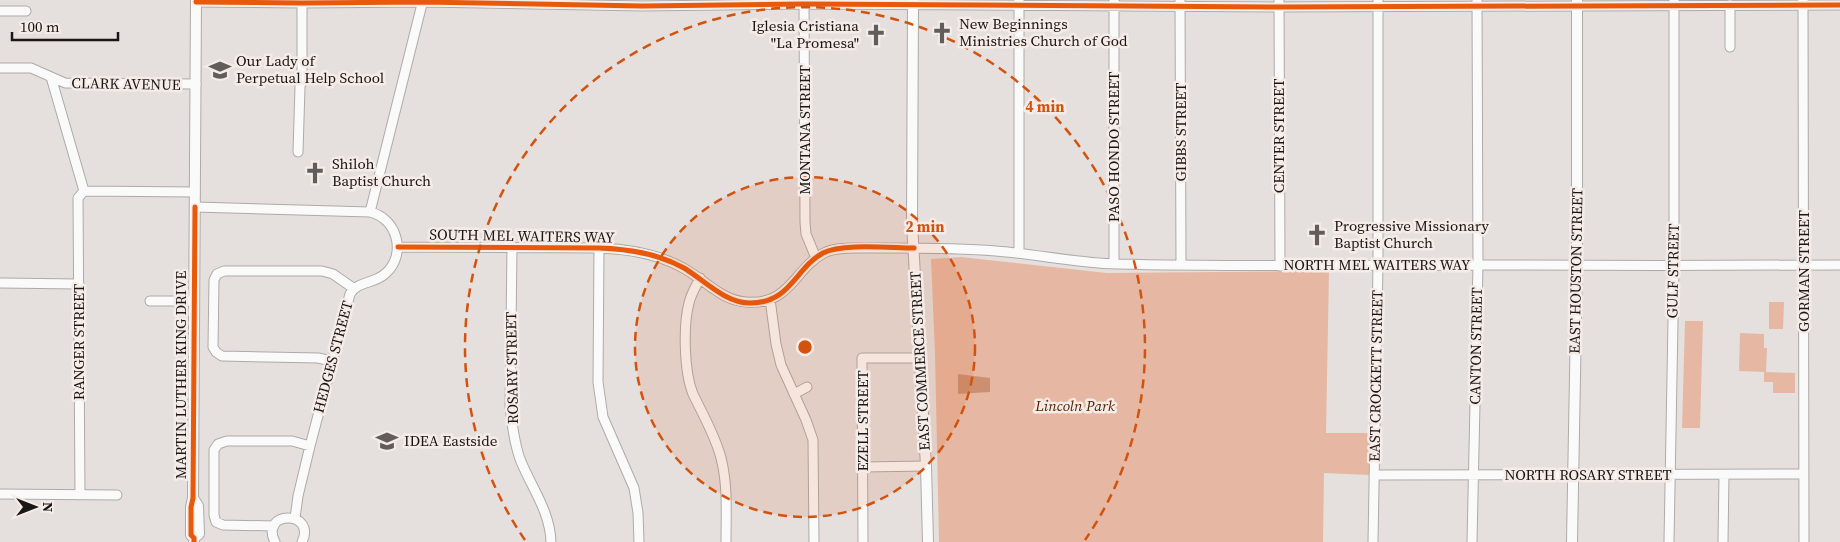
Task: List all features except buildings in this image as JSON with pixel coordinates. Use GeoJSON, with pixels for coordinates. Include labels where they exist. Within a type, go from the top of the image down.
{"type":"FeatureCollection","features":[{"type":"Feature","properties":{"kind":"main road","name":"MARTIN LUTHER KING DRIVE"},"geometry":{"type":"LineString","coordinates":[[194,540],[191,535],[191,507],[194,498],[196,1]]}},
{"type":"Feature","properties":{"kind":"main road","name":"EAST COMMERCE STREET"},"geometry":{"type":"LineString","coordinates":[[913,2],[912,224],[926,466],[928,542]]}},
{"type":"Feature","properties":{"kind":"main road","name":"EAST HOUSTON STREET"},"geometry":{"type":"LineString","coordinates":[[1572,542],[1577,265],[1577,3]]}},
{"type":"Feature","properties":{"kind":"street"},"geometry":{"type":"LineString","coordinates":[[196,1],[1674,3],[1730,5],[1803,3],[1840,5]]}},
{"type":"Feature","properties":{"kind":"street"},"geometry":{"type":"LineString","coordinates":[[370,212],[423,1]]}},
{"type":"Feature","properties":{"kind":"street"},"geometry":{"type":"LineString","coordinates":[[298,152],[300,87],[302,79],[302,2]]}},
{"type":"Feature","properties":{"kind":"street","name":"MONTANA STREET"},"geometry":{"type":"LineString","coordinates":[[804,2],[805,222],[806,234],[816,258]]}},
{"type":"Feature","properties":{"kind":"street"},"geometry":{"type":"LineString","coordinates":[[1019,3],[1019,254]]}},
{"type":"Feature","properties":{"kind":"street","name":"PASO HONDO STREET"},"geometry":{"type":"LineString","coordinates":[[1114,3],[1114,264]]}},
{"type":"Feature","properties":{"kind":"street","name":"GIBBS STREET"},"geometry":{"type":"LineString","coordinates":[[1180,3],[1182,265]]}},
{"type":"Feature","properties":{"kind":"street","name":"CENTER STREET"},"geometry":{"type":"LineString","coordinates":[[1279,3],[1280,266]]}},
{"type":"Feature","properties":{"kind":"street","name":"EAST CROCKETT STREET"},"geometry":{"type":"LineString","coordinates":[[1373,542],[1378,265],[1378,3]]}},
{"type":"Feature","properties":{"kind":"street","name":"CANTON STREET"},"geometry":{"type":"LineString","coordinates":[[1472,542],[1478,265],[1478,3]]}},
{"type":"Feature","properties":{"kind":"street","name":"GULF STREET"},"geometry":{"type":"LineString","coordinates":[[1669,542],[1674,266],[1674,3]]}},
{"type":"Feature","properties":{"kind":"street","name":"GORMAN STREET"},"geometry":{"type":"LineString","coordinates":[[1803,3],[1804,542]]}},
{"type":"Feature","properties":{"kind":"street"},"geometry":{"type":"LineString","coordinates":[[1730,5],[1730,47]]}},
{"type":"Feature","properties":{"kind":"street"},"geometry":{"type":"LineString","coordinates":[[0,11],[26,11]]}},
{"type":"Feature","properties":{"kind":"street","name":"CLARK AVENUE"},"geometry":{"type":"LineString","coordinates":[[0,68],[31,68],[60,82],[72,83],[196,84]]}},
{"type":"Feature","properties":{"kind":"street"},"geometry":{"type":"LineString","coordinates":[[51,77],[84,190],[195,192]]}},
{"type":"Feature","properties":{"kind":"street","name":"RANGER STREET"},"geometry":{"type":"LineString","coordinates":[[80,495],[78,198],[84,190]]}},
{"type":"Feature","properties":{"kind":"street"},"geometry":{"type":"LineString","coordinates":[[195,207],[370,212],[383,217],[389,223],[396,236],[398,247]]}},
{"type":"Feature","properties":{"kind":"street","name":"SOUTH MEL WAITERS WAY"},"geometry":{"type":"LineString","coordinates":[[398,247],[599,248],[625,250],[647,254],[676,265],[732,299],[750,303],[770,299],[790,287],[816,258],[830,250],[840,248],[914,248]]}},
{"type":"Feature","properties":{"kind":"street","name":"HEDGES STREET"},"geometry":{"type":"LineString","coordinates":[[302,542],[304,528],[295,518],[298,496],[332,360],[353,288],[375,281],[385,275],[395,262],[398,247]]}},
{"type":"Feature","properties":{"kind":"street","name":"ROSARY STREET"},"geometry":{"type":"LineString","coordinates":[[512,248],[510,406],[513,432],[520,458],[547,517],[551,542]]}},
{"type":"Feature","properties":{"kind":"street"},"geometry":{"type":"LineString","coordinates":[[599,248],[598,382],[600,401],[607,428],[634,488],[638,513],[639,542]]}},
{"type":"Feature","properties":{"kind":"street","name":"NORTH MEL WAITERS WAY"},"geometry":{"type":"LineString","coordinates":[[914,248],[971,250],[1114,264],[1280,266],[1840,265]]}},
{"type":"Feature","properties":{"kind":"street"},"geometry":{"type":"LineString","coordinates":[[332,360],[222,356],[216,352],[213,348],[214,280],[217,274],[224,270],[322,271],[333,274],[353,288]]}},
{"type":"Feature","properties":{"kind":"street"},"geometry":{"type":"LineString","coordinates":[[700,278],[687,312],[686,360],[693,393],[715,438],[721,459],[726,493],[726,542]]}},
{"type":"Feature","properties":{"kind":"street"},"geometry":{"type":"LineString","coordinates":[[0,283],[79,284]]}},
{"type":"Feature","properties":{"kind":"street"},"geometry":{"type":"LineString","coordinates":[[770,299],[779,358],[813,440],[814,542]]}},
{"type":"Feature","properties":{"kind":"street"},"geometry":{"type":"LineString","coordinates":[[150,301],[194,301]]}},
{"type":"Feature","properties":{"kind":"street","name":"EZELL STREET"},"geometry":{"type":"LineString","coordinates":[[863,542],[862,358],[920,358]]}},
{"type":"Feature","properties":{"kind":"street"},"geometry":{"type":"LineString","coordinates":[[794,394],[807,387]]}},
{"type":"Feature","properties":{"kind":"street"},"geometry":{"type":"LineString","coordinates":[[295,518],[284,518],[274,526],[223,525],[216,522],[214,515],[214,450],[218,444],[227,441],[292,441],[310,446]]}},
{"type":"Feature","properties":{"kind":"street"},"geometry":{"type":"LineString","coordinates":[[863,467],[926,466]]}},
{"type":"Feature","properties":{"kind":"street","name":"NORTH ROSARY STREET"},"geometry":{"type":"LineString","coordinates":[[1374,475],[1803,474]]}},
{"type":"Feature","properties":{"kind":"street"},"geometry":{"type":"LineString","coordinates":[[1723,542],[1724,475]]}},
{"type":"Feature","properties":{"kind":"street"},"geometry":{"type":"LineString","coordinates":[[0,494],[117,495]]}},
{"type":"Feature","properties":{"kind":"street"},"geometry":{"type":"LineString","coordinates":[[274,526],[275,542]]}},
{"type":"Feature","properties":{"kind":"green space","name":"Lincoln Park"},"geometry":{"type":"Polygon","coordinates":[[[961,257],[1107,273],[1329,271],[1326,433],[1370,433],[1369,475],[1324,473],[1323,542],[939,542],[931,259],[961,257]]]}},
{"type":"Feature","properties":{"kind":"green space"},"geometry":{"type":"Polygon","coordinates":[[[1769,302],[1784,302],[1783,329],[1769,329],[1769,302]]]}},
{"type":"Feature","properties":{"kind":"green space"},"geometry":{"type":"Polygon","coordinates":[[[1685,321],[1703,321],[1700,428],[1682,428],[1685,321]]]}},
{"type":"Feature","properties":{"kind":"green space"},"geometry":{"type":"Polygon","coordinates":[[[1740,333],[1764,334],[1764,348],[1767,348],[1766,372],[1795,373],[1795,393],[1773,393],[1773,382],[1764,382],[1764,372],[1739,371],[1740,333]]]}},
{"type":"Feature","properties":{"kind":"shaded area"},"geometry":{"type":"Polygon","coordinates":[[[958,374],[990,378],[990,392],[958,394],[958,374]]]}},
{"type":"Feature","properties":{"kind":"cycle path"},"geometry":{"type":"LineString","coordinates":[[196,2],[423,2],[642,6],[804,4],[1279,7],[1840,5]]}},
{"type":"Feature","properties":{"kind":"cycle path"},"geometry":{"type":"LineString","coordinates":[[194,542],[194,538],[191,535],[191,507],[193,498],[195,207]]}},
{"type":"Feature","properties":{"kind":"cycle path"},"geometry":{"type":"LineString","coordinates":[[398,247],[621,249],[653,255],[674,263],[723,295],[741,302],[750,303],[775,297],[784,291],[814,259],[831,250],[854,247],[914,248]]}},
{"type":"Feature","properties":{"kind":"place","name":"New Beginnings Ministries Church of God"},"geometry":{"type":"Point","coordinates":[942,33]}},
{"type":"Feature","properties":{"kind":"place","name":"Iglesia Cristiana \"La Promesa\""},"geometry":{"type":"Point","coordinates":[876,35]}},
{"type":"Feature","properties":{"kind":"place","name":"Our Lady of Perpetual Help School"},"geometry":{"type":"Point","coordinates":[220,70]}},
{"type":"Feature","properties":{"kind":"place","name":"Shiloh Baptist Church"},"geometry":{"type":"Point","coordinates":[315,173]}},
{"type":"Feature","properties":{"kind":"place","name":"Progressive Missionary Baptist Church"},"geometry":{"type":"Point","coordinates":[1317,235]}},
{"type":"Feature","properties":{"kind":"place","name":"IDEA Eastside"},"geometry":{"type":"Point","coordinates":[387,441]}}]}
